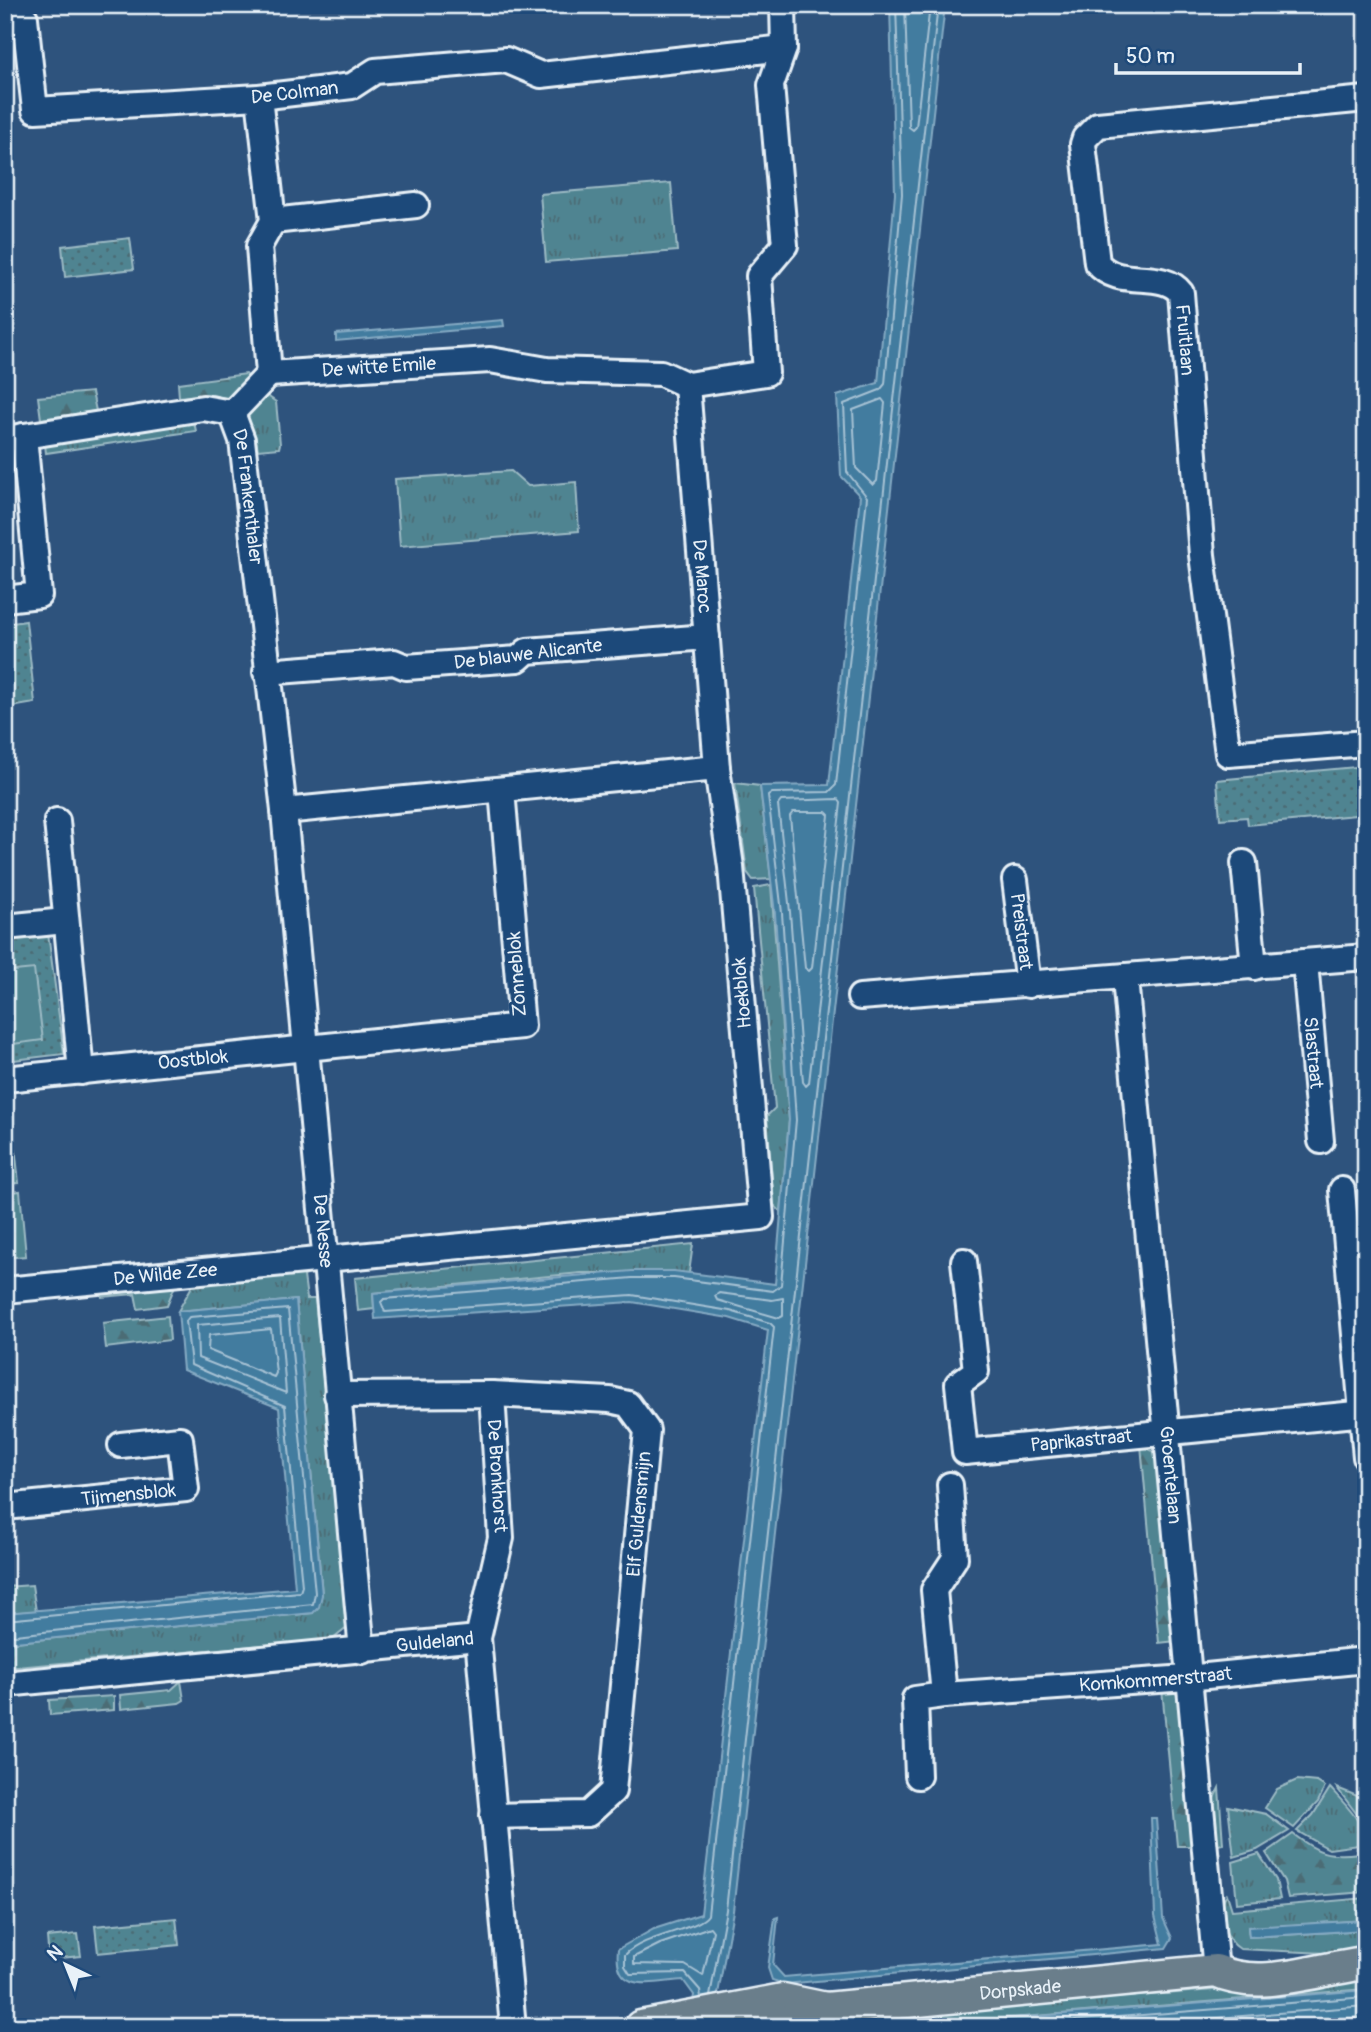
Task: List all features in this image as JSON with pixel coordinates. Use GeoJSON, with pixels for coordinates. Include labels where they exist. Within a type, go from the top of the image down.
{"type":"FeatureCollection","features":[{"type":"Feature","properties":{"kind":"main road","name":"Dorpskade"},"geometry":{"type":"LineString","coordinates":[[772,2027],[788,2024],[826,2009],[1216,1971],[1233,1979],[1285,1977],[1334,1966],[1366,1963]]}},
{"type":"Feature","properties":{"kind":"main road","name":"Dorpskade"},"geometry":{"type":"LineString","coordinates":[[641,2027],[783,2000],[826,2009]]}},
{"type":"Feature","properties":{"kind":"street"},"geometry":{"type":"LineString","coordinates":[[783,5],[784,48]]}},
{"type":"Feature","properties":{"kind":"street","name":"De Colman"},"geometry":{"type":"LineString","coordinates":[[5,21],[25,18],[35,110],[259,97],[352,86],[375,71],[506,60],[541,75],[784,48]]}},
{"type":"Feature","properties":{"kind":"street","name":"De witte Emile"},"geometry":{"type":"LineString","coordinates":[[269,374],[490,359],[547,370],[661,373],[687,385],[766,373],[758,276],[785,245],[771,85],[784,48]]}},
{"type":"Feature","properties":{"kind":"street"},"geometry":{"type":"LineString","coordinates":[[232,413],[269,374],[259,246],[273,221],[259,97]]}},
{"type":"Feature","properties":{"kind":"street","name":"Fruitlaan"},"geometry":{"type":"LineString","coordinates":[[1366,99],[1098,125],[1085,138],[1083,145],[1097,263],[1114,275],[1170,283],[1181,293],[1202,555],[1228,754],[1366,743]]}},
{"type":"Feature","properties":{"kind":"street"},"geometry":{"type":"LineString","coordinates":[[273,221],[416,205]]}},
{"type":"Feature","properties":{"kind":"street","name":"De Maroc"},"geometry":{"type":"LineString","coordinates":[[687,385],[718,768]]}},
{"type":"Feature","properties":{"kind":"street","name":"De Frankenthaler"},"geometry":{"type":"LineString","coordinates":[[15,438],[204,408],[232,413],[242,440],[265,672],[284,811]]}},
{"type":"Feature","properties":{"kind":"street"},"geometry":{"type":"LineString","coordinates":[[5,599],[39,595],[15,438]]}},
{"type":"Feature","properties":{"kind":"street","name":"De blauwe Alicante"},"geometry":{"type":"LineString","coordinates":[[265,672],[394,662],[406,667],[518,659],[527,651],[707,636]]}},
{"type":"Feature","properties":{"kind":"street"},"geometry":{"type":"LineString","coordinates":[[284,811],[718,768]]}},
{"type":"Feature","properties":{"kind":"street","name":"Hoekblok"},"geometry":{"type":"LineString","coordinates":[[324,1260],[761,1217],[736,922],[718,768]]}},
{"type":"Feature","properties":{"kind":"street","name":"Zonneblok"},"geometry":{"type":"LineString","coordinates":[[305,1049],[522,1026],[502,790]]}},
{"type":"Feature","properties":{"kind":"street","name":"De Nesse"},"geometry":{"type":"LineString","coordinates":[[284,811],[362,1651]]}},
{"type":"Feature","properties":{"kind":"street"},"geometry":{"type":"LineString","coordinates":[[57,821],[81,1072]]}},
{"type":"Feature","properties":{"kind":"street"},"geometry":{"type":"LineString","coordinates":[[1244,863],[1254,967]]}},
{"type":"Feature","properties":{"kind":"street","name":"Preistraat"},"geometry":{"type":"LineString","coordinates":[[1015,880],[1028,985]]}},
{"type":"Feature","properties":{"kind":"street"},"geometry":{"type":"LineString","coordinates":[[5,927],[65,921]]}},
{"type":"Feature","properties":{"kind":"street"},"geometry":{"type":"LineString","coordinates":[[860,997],[1366,957]]}},
{"type":"Feature","properties":{"kind":"street","name":"Slastraat"},"geometry":{"type":"LineString","coordinates":[[1305,962],[1321,1141]]}},
{"type":"Feature","properties":{"kind":"street","name":"Groentelaan"},"geometry":{"type":"LineString","coordinates":[[1125,978],[1187,1678],[1216,1971]]}},
{"type":"Feature","properties":{"kind":"street","name":"Oostblok"},"geometry":{"type":"LineString","coordinates":[[5,1079],[305,1049]]}},
{"type":"Feature","properties":{"kind":"street"},"geometry":{"type":"LineString","coordinates":[[1342,1190],[1366,1457]]}},
{"type":"Feature","properties":{"kind":"street","name":"De Wilde Zee"},"geometry":{"type":"LineString","coordinates":[[5,1290],[46,1284],[324,1260]]}},
{"type":"Feature","properties":{"kind":"street","name":"Paprikastraat"},"geometry":{"type":"LineString","coordinates":[[964,1261],[976,1371],[958,1384],[965,1452],[1364,1413]]}},
{"type":"Feature","properties":{"kind":"street","name":"Elf Guldensmijn"},"geometry":{"type":"LineString","coordinates":[[337,1395],[492,1394],[610,1400],[628,1404],[647,1430],[613,1791],[588,1814],[494,1816]]}},
{"type":"Feature","properties":{"kind":"street","name":"De Bronkhorst"},"geometry":{"type":"LineString","coordinates":[[478,1638],[501,1538],[492,1394]]}},
{"type":"Feature","properties":{"kind":"street","name":"Tijmensblok"},"geometry":{"type":"LineString","coordinates":[[5,1507],[186,1489],[180,1439],[121,1445]]}},
{"type":"Feature","properties":{"kind":"street"},"geometry":{"type":"LineString","coordinates":[[944,1695],[934,1590],[955,1558],[950,1485]]}},
{"type":"Feature","properties":{"kind":"street","name":"Guldeland"},"geometry":{"type":"LineString","coordinates":[[5,1684],[478,1638],[513,2027]]}},
{"type":"Feature","properties":{"kind":"street","name":"Komkommerstraat"},"geometry":{"type":"LineString","coordinates":[[918,1776],[915,1699],[1187,1678],[1366,1660]]}},
{"type":"Feature","properties":{"kind":"green space"},"geometry":{"type":"Polygon","coordinates":[[[671,183],[677,251],[546,262],[540,194],[671,183]]]}},
{"type":"Feature","properties":{"kind":"green space"},"geometry":{"type":"Polygon","coordinates":[[[130,238],[134,269],[65,277],[62,246],[130,238]]]}},
{"type":"Feature","properties":{"kind":"green space"},"geometry":{"type":"Polygon","coordinates":[[[246,374],[250,379],[228,399],[209,394],[179,397],[178,383],[246,374]]]}},
{"type":"Feature","properties":{"kind":"green space"},"geometry":{"type":"Polygon","coordinates":[[[92,392],[96,411],[41,419],[38,397],[92,392]]]}},
{"type":"Feature","properties":{"kind":"green space"},"geometry":{"type":"Polygon","coordinates":[[[266,395],[276,402],[280,444],[279,448],[258,450],[255,435],[243,417],[266,395]]]}},
{"type":"Feature","properties":{"kind":"green space"},"geometry":{"type":"Polygon","coordinates":[[[194,422],[196,431],[46,453],[45,445],[194,422]]]}},
{"type":"Feature","properties":{"kind":"green space"},"geometry":{"type":"Polygon","coordinates":[[[511,471],[528,486],[576,482],[579,531],[400,546],[395,479],[511,471]]]}},
{"type":"Feature","properties":{"kind":"green space"},"geometry":{"type":"Polygon","coordinates":[[[26,621],[35,703],[5,708],[5,624],[26,621]]]}},
{"type":"Feature","properties":{"kind":"green space"},"geometry":{"type":"Polygon","coordinates":[[[1366,766],[1366,814],[1248,825],[1247,817],[1220,819],[1217,780],[1366,766]]]}},
{"type":"Feature","properties":{"kind":"green space"},"geometry":{"type":"Polygon","coordinates":[[[735,783],[760,786],[771,879],[753,880],[747,872],[735,783]]]}},
{"type":"Feature","properties":{"kind":"green space"},"geometry":{"type":"Polygon","coordinates":[[[771,885],[789,1120],[781,1212],[774,1205],[767,1116],[775,1108],[754,888],[771,885]]]}},
{"type":"Feature","properties":{"kind":"green space"},"geometry":{"type":"Polygon","coordinates":[[[48,933],[64,1054],[5,1061],[5,938],[48,933]]]}},
{"type":"Feature","properties":{"kind":"green space"},"geometry":{"type":"Polygon","coordinates":[[[34,969],[43,1040],[5,1045],[5,972],[34,969]]]}},
{"type":"Feature","properties":{"kind":"green space"},"geometry":{"type":"Polygon","coordinates":[[[5,1101],[10,1101],[19,1183],[5,1184],[5,1101]]]}},
{"type":"Feature","properties":{"kind":"green space"},"geometry":{"type":"Polygon","coordinates":[[[20,1191],[26,1256],[5,1258],[5,1193],[20,1191]]]}},
{"type":"Feature","properties":{"kind":"green space"},"geometry":{"type":"Polygon","coordinates":[[[693,1244],[689,1273],[581,1273],[373,1293],[374,1309],[358,1311],[355,1278],[693,1244]]]}},
{"type":"Feature","properties":{"kind":"green space"},"geometry":{"type":"Polygon","coordinates":[[[308,1268],[309,1274],[304,1276],[307,1299],[315,1299],[348,1627],[333,1639],[5,1668],[5,1643],[313,1613],[322,1594],[296,1300],[178,1311],[195,1281],[308,1268]]]}},
{"type":"Feature","properties":{"kind":"green space"},"geometry":{"type":"Polygon","coordinates":[[[177,1281],[167,1305],[138,1309],[135,1294],[102,1297],[101,1289],[177,1281]]]}},
{"type":"Feature","properties":{"kind":"green space"},"geometry":{"type":"Polygon","coordinates":[[[168,1316],[170,1340],[106,1348],[103,1323],[168,1316]]]}},
{"type":"Feature","properties":{"kind":"green space"},"geometry":{"type":"Polygon","coordinates":[[[1141,1445],[1159,1454],[1176,1641],[1159,1643],[1141,1445]]]}},
{"type":"Feature","properties":{"kind":"green space"},"geometry":{"type":"Polygon","coordinates":[[[32,1585],[36,1611],[5,1613],[5,1587],[32,1585]]]}},
{"type":"Feature","properties":{"kind":"green space"},"geometry":{"type":"Polygon","coordinates":[[[181,1681],[184,1700],[179,1703],[121,1709],[120,1695],[171,1690],[181,1681]]]}},
{"type":"Feature","properties":{"kind":"green space"},"geometry":{"type":"Polygon","coordinates":[[[1162,1689],[1171,1689],[1182,1699],[1195,1846],[1177,1846],[1162,1689]]]}},
{"type":"Feature","properties":{"kind":"green space"},"geometry":{"type":"Polygon","coordinates":[[[114,1696],[114,1710],[50,1715],[49,1700],[114,1696]]]}},
{"type":"Feature","properties":{"kind":"green space"},"geometry":{"type":"Polygon","coordinates":[[[1297,1780],[1317,1782],[1325,1787],[1318,1802],[1294,1828],[1265,1808],[1277,1789],[1297,1780]]]}},
{"type":"Feature","properties":{"kind":"green space"},"geometry":{"type":"Polygon","coordinates":[[[1219,1788],[1223,1844],[1217,1845],[1213,1800],[1219,1788]]]}},
{"type":"Feature","properties":{"kind":"green space"},"geometry":{"type":"Polygon","coordinates":[[[1330,1788],[1358,1821],[1366,1844],[1329,1849],[1297,1831],[1313,1815],[1330,1788]]]}},
{"type":"Feature","properties":{"kind":"green space"},"geometry":{"type":"Polygon","coordinates":[[[1337,1788],[1357,1796],[1366,1795],[1366,1826],[1337,1788]]]}},
{"type":"Feature","properties":{"kind":"green space"},"geometry":{"type":"Polygon","coordinates":[[[1228,1806],[1266,1814],[1289,1831],[1257,1850],[1234,1857],[1228,1806]]]}},
{"type":"Feature","properties":{"kind":"green space"},"geometry":{"type":"Polygon","coordinates":[[[1293,1834],[1324,1852],[1359,1853],[1366,1892],[1288,1898],[1284,1881],[1266,1853],[1293,1834]]]}},
{"type":"Feature","properties":{"kind":"green space"},"geometry":{"type":"Polygon","coordinates":[[[1259,1854],[1276,1880],[1280,1899],[1237,1903],[1233,1862],[1259,1854]]]}},
{"type":"Feature","properties":{"kind":"green space"},"geometry":{"type":"Polygon","coordinates":[[[1227,1894],[1232,1910],[1366,1898],[1366,1920],[1248,1928],[1249,1937],[1366,1930],[1366,1950],[1325,1953],[1240,1949],[1230,1939],[1223,1924],[1223,1900],[1227,1894]]]}},
{"type":"Feature","properties":{"kind":"green space"},"geometry":{"type":"Polygon","coordinates":[[[176,1918],[179,1945],[98,1953],[95,1926],[176,1918]]]}},
{"type":"Feature","properties":{"kind":"green space"},"geometry":{"type":"Polygon","coordinates":[[[78,1934],[81,1956],[49,1959],[47,1937],[78,1934]]]}},
{"type":"Feature","properties":{"kind":"green space"},"geometry":{"type":"Polygon","coordinates":[[[1366,1978],[1366,1989],[900,2027],[803,2027],[832,2020],[1366,1978]]]}},
{"type":"Feature","properties":{"kind":"water"},"geometry":{"type":"Polygon","coordinates":[[[890,5],[945,5],[733,1911],[712,2027],[689,2027],[694,1995],[683,1980],[647,1983],[628,1980],[618,1964],[618,1949],[654,1929],[701,1914],[768,1330],[729,1318],[632,1302],[375,1319],[373,1293],[632,1271],[674,1271],[775,1284],[789,1120],[775,914],[760,786],[829,785],[860,496],[841,476],[837,396],[878,383],[895,194],[890,5]]]}},
{"type":"Feature","properties":{"kind":"water"},"geometry":{"type":"Polygon","coordinates":[[[503,320],[504,326],[336,341],[336,334],[503,320]]]}},
{"type":"Feature","properties":{"kind":"water"},"geometry":{"type":"Polygon","coordinates":[[[296,1300],[322,1595],[319,1607],[313,1613],[5,1643],[5,1613],[295,1588],[279,1408],[183,1370],[178,1311],[296,1300]]]}},
{"type":"Feature","properties":{"kind":"water"},"geometry":{"type":"Polygon","coordinates":[[[1151,1818],[1156,1818],[1163,1918],[1172,1938],[1166,1948],[785,1984],[772,1980],[768,1968],[775,1918],[778,1917],[773,1965],[784,1977],[1162,1944],[1155,1916],[1151,1818]]]}},
{"type":"Feature","properties":{"kind":"water"},"geometry":{"type":"Polygon","coordinates":[[[1366,1920],[1366,1930],[1249,1937],[1248,1927],[1366,1920]]]}},
{"type":"Feature","properties":{"kind":"water"},"geometry":{"type":"Polygon","coordinates":[[[1366,1990],[1366,2026],[903,2027],[1366,1990]]]}}]}
